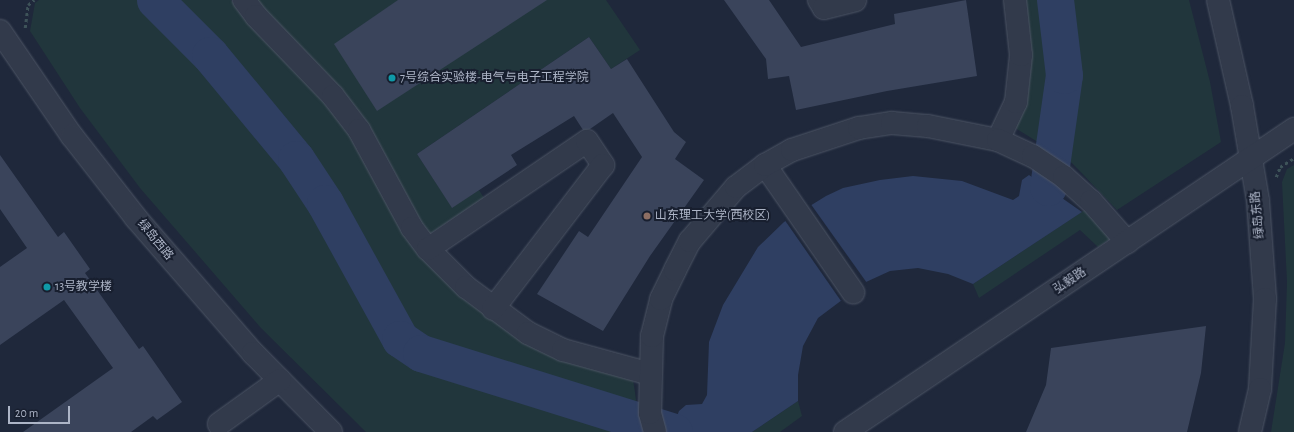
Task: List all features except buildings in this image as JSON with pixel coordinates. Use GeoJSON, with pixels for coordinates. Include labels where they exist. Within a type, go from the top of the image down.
{"type":"FeatureCollection","features":[{"type":"Feature","properties":{"kind":"street"},"geometry":{"type":"LineString","coordinates":[[244,0],[256,16],[332,96],[359,130],[393,196],[412,228],[428,249],[466,287],[493,309],[528,333],[563,350],[650,374]]}},
{"type":"Feature","properties":{"kind":"street"},"geometry":{"type":"LineString","coordinates":[[818,0],[824,8],[856,0]]}},
{"type":"Feature","properties":{"kind":"street"},"geometry":{"type":"LineString","coordinates":[[998,140],[1016,102],[1021,55],[1015,0]]}},
{"type":"Feature","properties":{"kind":"street","name":"绿岛东路"},"geometry":{"type":"LineString","coordinates":[[1218,0],[1242,106],[1258,201],[1265,299],[1260,389],[1250,432]]}},
{"type":"Feature","properties":{"kind":"street","name":"绿岛西路"},"geometry":{"type":"LineString","coordinates":[[0,31],[72,136],[136,218],[202,297],[331,432]]}},
{"type":"Feature","properties":{"kind":"street"},"geometry":{"type":"LineString","coordinates":[[653,423],[650,374],[652,336],[661,299],[690,240],[736,187],[765,165],[792,150],[825,137],[859,128],[892,123],[928,126],[998,140],[1033,156],[1064,177],[1091,201],[1127,242]]}},
{"type":"Feature","properties":{"kind":"street","name":"弘毅路"},"geometry":{"type":"LineString","coordinates":[[845,432],[1294,129]]}},
{"type":"Feature","properties":{"kind":"street"},"geometry":{"type":"LineString","coordinates":[[428,249],[587,141],[603,165],[493,309]]}},
{"type":"Feature","properties":{"kind":"street"},"geometry":{"type":"LineString","coordinates":[[765,165],[794,210],[853,292]]}},
{"type":"Feature","properties":{"kind":"street"},"geometry":{"type":"LineString","coordinates":[[219,424],[280,380]]}},
{"type":"Feature","properties":{"kind":"path"},"geometry":{"type":"LineString","coordinates":[[28,5],[34,0]]}},
{"type":"Feature","properties":{"kind":"green space"},"geometry":{"type":"Polygon","coordinates":[[[39,0],[231,0],[266,42],[315,92],[357,143],[452,287],[632,373],[641,432],[366,432],[261,328],[140,188],[80,108],[30,31],[35,3],[39,0]]]}},
{"type":"Feature","properties":{"kind":"green space"},"geometry":{"type":"Polygon","coordinates":[[[251,0],[606,0],[640,50],[611,69],[589,37],[417,154],[452,207],[479,190],[484,198],[427,236],[251,0]]]}},
{"type":"Feature","properties":{"kind":"green space"},"geometry":{"type":"Polygon","coordinates":[[[1020,0],[1189,0],[1210,82],[1221,142],[1117,210],[1072,163],[1015,128],[1020,0]]]}},
{"type":"Feature","properties":{"kind":"green space"},"geometry":{"type":"Polygon","coordinates":[[[1294,165],[1294,432],[1271,432],[1285,343],[1287,282],[1282,182],[1287,169],[1294,165]]]}},
{"type":"Feature","properties":{"kind":"green space"},"geometry":{"type":"Polygon","coordinates":[[[1089,207],[1113,237],[1098,247],[1080,230],[979,298],[973,284],[1089,207]]]}},
{"type":"Feature","properties":{"kind":"green space"},"geometry":{"type":"Polygon","coordinates":[[[798,401],[802,416],[780,432],[752,432],[798,401]]]}},
{"type":"Feature","properties":{"kind":"water"},"geometry":{"type":"Polygon","coordinates":[[[1029,175],[1082,212],[973,284],[948,274],[918,268],[890,271],[866,282],[818,318],[803,346],[798,375],[798,401],[752,432],[679,432],[677,416],[679,411],[686,405],[702,404],[707,395],[709,342],[723,305],[758,247],[784,222],[826,196],[843,188],[880,180],[913,176],[962,181],[1013,200],[1019,196],[1022,180],[1029,175]]]}},
{"type":"Feature","properties":{"kind":"pier"},"geometry":{"type":"Polygon","coordinates":[[[810,203],[867,283],[841,301],[784,219],[810,203]]]}},
{"type":"Feature","properties":{"kind":"waterway"},"geometry":{"type":"LineString","coordinates":[[155,0],[210,55],[296,159],[325,203],[400,339],[421,353],[674,432]]}},
{"type":"Feature","properties":{"kind":"waterway"},"geometry":{"type":"LineString","coordinates":[[1048,187],[1064,75],[1055,0]]}},
{"type":"Feature","properties":{"kind":"place","name":"7号综合实验楼-电气与电子工程学院"},"geometry":{"type":"Point","coordinates":[392,78]}},
{"type":"Feature","properties":{"kind":"place","name":"山东理工大学(西校区)"},"geometry":{"type":"Point","coordinates":[647,216]}},
{"type":"Feature","properties":{"kind":"place","name":"13号教学楼"},"geometry":{"type":"Point","coordinates":[47,287]}}]}
